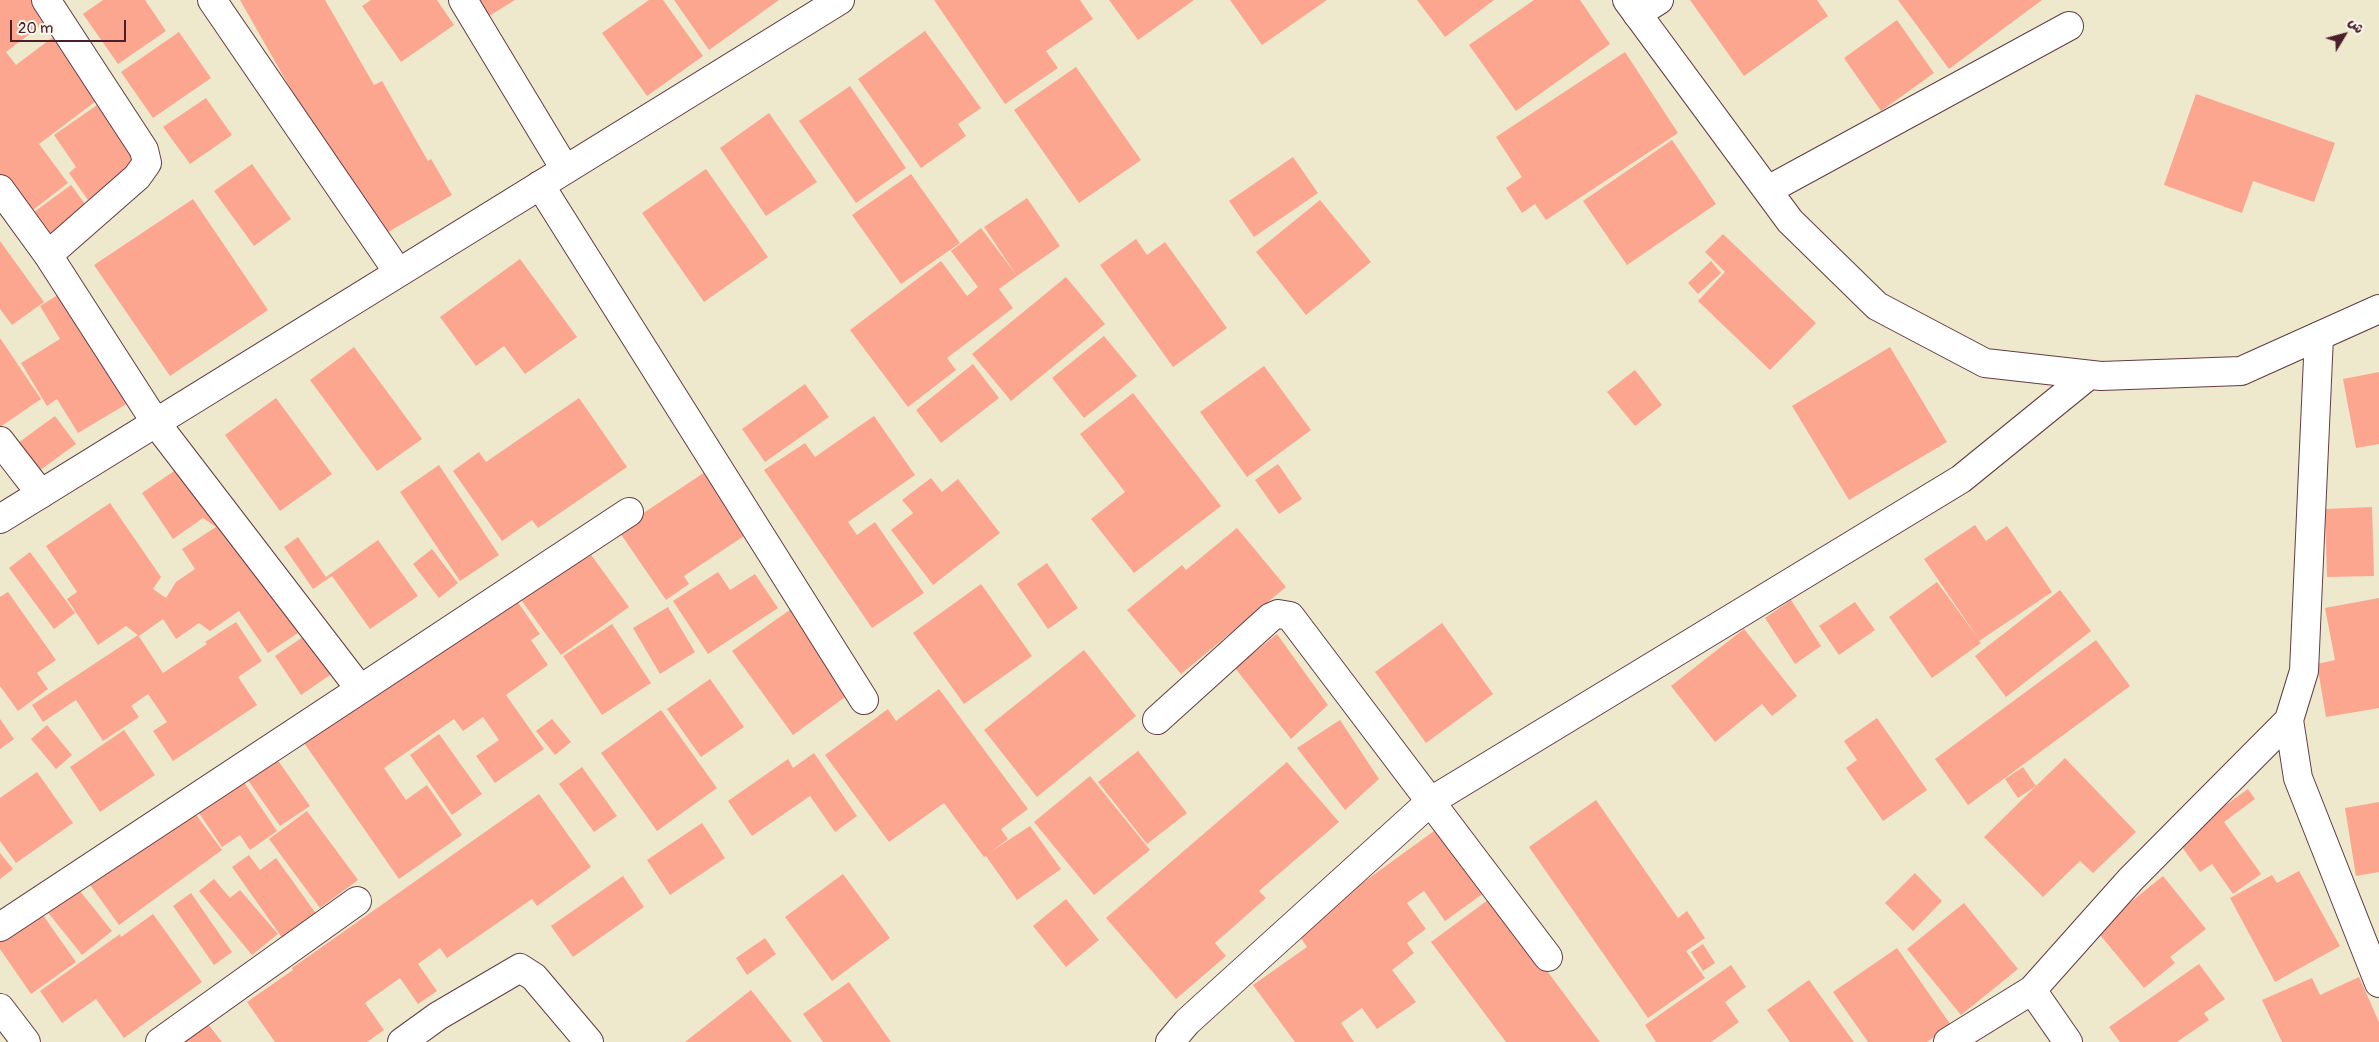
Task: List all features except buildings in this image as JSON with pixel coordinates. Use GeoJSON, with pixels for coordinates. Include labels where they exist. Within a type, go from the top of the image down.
{"type":"FeatureCollection","features":[{"type":"Feature","properties":{"kind":"street"},"geometry":{"type":"LineString","coordinates":[[46,0],[144,150],[147,163],[137,177],[48,255]]}},
{"type":"Feature","properties":{"kind":"street"},"geometry":{"type":"LineString","coordinates":[[212,0],[398,272]]}},
{"type":"Feature","properties":{"kind":"street"},"geometry":{"type":"LineString","coordinates":[[463,0],[565,169]]}},
{"type":"Feature","properties":{"kind":"street"},"geometry":{"type":"LineString","coordinates":[[0,519],[840,0]]}},
{"type":"Feature","properties":{"kind":"street"},"geometry":{"type":"LineString","coordinates":[[1641,5],[1790,221],[1877,306],[1986,363],[2101,376],[2241,371],[2379,309]]}},
{"type":"Feature","properties":{"kind":"street"},"geometry":{"type":"LineString","coordinates":[[1768,190],[2070,26]]}},
{"type":"Feature","properties":{"kind":"street"},"geometry":{"type":"LineString","coordinates":[[540,185],[864,700]]}},
{"type":"Feature","properties":{"kind":"street"},"geometry":{"type":"LineString","coordinates":[[0,189],[48,255],[156,424],[360,689]]}},
{"type":"Feature","properties":{"kind":"street"},"geometry":{"type":"LineString","coordinates":[[2319,336],[2304,671],[2289,720],[2298,778],[2379,983]]}},
{"type":"Feature","properties":{"kind":"street"},"geometry":{"type":"LineString","coordinates":[[1170,1042],[1187,1022],[1431,801],[1961,479],[2089,375]]}},
{"type":"Feature","properties":{"kind":"street"},"geometry":{"type":"LineString","coordinates":[[0,441],[42,494]]}},
{"type":"Feature","properties":{"kind":"street"},"geometry":{"type":"LineString","coordinates":[[0,927],[629,512]]}},
{"type":"Feature","properties":{"kind":"street"},"geometry":{"type":"LineString","coordinates":[[1157,720],[1270,617],[1284,614],[1294,620],[1548,957]]}},
{"type":"Feature","properties":{"kind":"street"},"geometry":{"type":"LineString","coordinates":[[1948,1042],[2032,990],[2131,879],[2289,720]]}},
{"type":"Feature","properties":{"kind":"street"},"geometry":{"type":"LineString","coordinates":[[160,1042],[357,901]]}},
{"type":"Feature","properties":{"kind":"street"},"geometry":{"type":"LineString","coordinates":[[402,1042],[438,1016],[520,968],[534,977],[589,1042]]}},
{"type":"Feature","properties":{"kind":"street"},"geometry":{"type":"LineString","coordinates":[[2032,990],[2068,1042]]}},
{"type":"Feature","properties":{"kind":"street"},"geometry":{"type":"LineString","coordinates":[[0,1008],[26,1042]]}}]}
